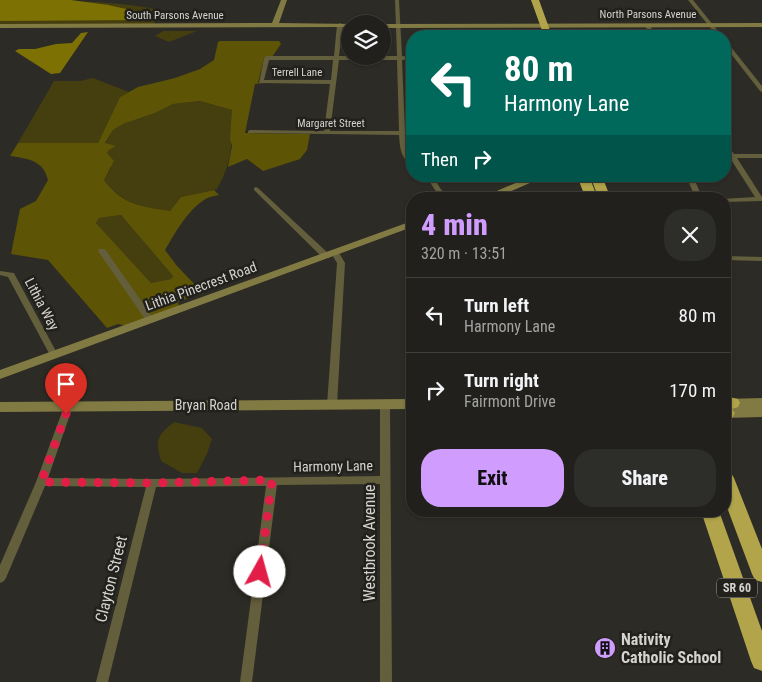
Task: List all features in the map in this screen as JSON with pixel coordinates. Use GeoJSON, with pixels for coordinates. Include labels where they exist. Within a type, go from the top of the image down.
{"type":"FeatureCollection","features":[{"type":"Feature","properties":{"kind":"highway"},"geometry":{"type":"LineString","coordinates":[[526,0],[533,22]]}},
{"type":"Feature","properties":{"kind":"highway"},"geometry":{"type":"LineString","coordinates":[[535,0],[546,30]]}},
{"type":"Feature","properties":{"kind":"highway","name":"SR 60"},"geometry":{"type":"LineString","coordinates":[[731,494],[762,574]]}},
{"type":"Feature","properties":{"kind":"highway","name":"SR 60"},"geometry":{"type":"LineString","coordinates":[[712,517],[757,632],[762,661]]}},
{"type":"Feature","properties":{"kind":"street"},"geometry":{"type":"LineString","coordinates":[[278,26],[285,0]]}},
{"type":"Feature","properties":{"kind":"street"},"geometry":{"type":"LineString","coordinates":[[398,0],[401,133],[406,155]]}},
{"type":"Feature","properties":{"kind":"street"},"geometry":{"type":"LineString","coordinates":[[690,0],[715,30]]}},
{"type":"Feature","properties":{"kind":"street"},"geometry":{"type":"LineString","coordinates":[[391,26],[533,22]]}},
{"type":"Feature","properties":{"kind":"street","name":"North Parsons Avenue"},"geometry":{"type":"LineString","coordinates":[[533,22],[544,26],[762,25]]}},
{"type":"Feature","properties":{"kind":"street"},"geometry":{"type":"LineString","coordinates":[[327,133],[340,25]]}},
{"type":"Feature","properties":{"kind":"street","name":"South Parsons Avenue"},"geometry":{"type":"LineString","coordinates":[[0,26],[340,25]]}},
{"type":"Feature","properties":{"kind":"street"},"geometry":{"type":"LineString","coordinates":[[646,25],[650,30]]}},
{"type":"Feature","properties":{"kind":"street"},"geometry":{"type":"LineString","coordinates":[[731,50],[762,90]]}},
{"type":"Feature","properties":{"kind":"street","name":"Terrell Lane"},"geometry":{"type":"LineString","coordinates":[[333,82],[261,82],[267,58],[336,58]]}},
{"type":"Feature","properties":{"kind":"street"},"geometry":{"type":"LineString","coordinates":[[336,58],[406,58]]}},
{"type":"Feature","properties":{"kind":"street"},"geometry":{"type":"LineString","coordinates":[[753,78],[762,78]]}},
{"type":"Feature","properties":{"kind":"street","name":"Margaret Street"},"geometry":{"type":"LineString","coordinates":[[250,132],[406,133]]}},
{"type":"Feature","properties":{"kind":"street"},"geometry":{"type":"LineString","coordinates":[[731,156],[762,156]]}},
{"type":"Feature","properties":{"kind":"street"},"geometry":{"type":"LineString","coordinates":[[731,160],[760,199],[731,200]]}},
{"type":"Feature","properties":{"kind":"street"},"geometry":{"type":"LineString","coordinates":[[503,192],[530,182]]}},
{"type":"Feature","properties":{"kind":"street"},"geometry":{"type":"LineString","coordinates":[[256,189],[341,263],[332,405]]}},
{"type":"Feature","properties":{"kind":"street","name":"Lithia Pinecrest Road"},"geometry":{"type":"LineString","coordinates":[[0,375],[406,226]]}},
{"type":"Feature","properties":{"kind":"street"},"geometry":{"type":"LineString","coordinates":[[102,251],[150,320]]}},
{"type":"Feature","properties":{"kind":"street"},"geometry":{"type":"LineString","coordinates":[[731,258],[762,259]]}},
{"type":"Feature","properties":{"kind":"street","name":"Lithia Way"},"geometry":{"type":"LineString","coordinates":[[0,273],[11,275],[54,355]]}},
{"type":"Feature","properties":{"kind":"street"},"geometry":{"type":"LineString","coordinates":[[731,407],[762,403]]}},
{"type":"Feature","properties":{"kind":"street","name":"Westbrook Avenue"},"geometry":{"type":"LineString","coordinates":[[385,404],[386,682]]}},
{"type":"Feature","properties":{"kind":"street","name":"Bryan Road"},"geometry":{"type":"LineString","coordinates":[[0,407],[406,404]]}},
{"type":"Feature","properties":{"kind":"street"},"geometry":{"type":"LineString","coordinates":[[0,578],[4,555],[41,482],[68,406]]}},
{"type":"Feature","properties":{"kind":"street"},"geometry":{"type":"LineString","coordinates":[[731,409],[762,412]]}},
{"type":"Feature","properties":{"kind":"street"},"geometry":{"type":"LineString","coordinates":[[246,682],[272,480]]}},
{"type":"Feature","properties":{"kind":"street","name":"Harmony Lane"},"geometry":{"type":"LineString","coordinates":[[41,482],[152,483],[385,480]]}},
{"type":"Feature","properties":{"kind":"street","name":"Clayton Street"},"geometry":{"type":"LineString","coordinates":[[102,682],[152,483]]}},
{"type":"Feature","properties":{"kind":"shaded area"},"geometry":{"type":"Polygon","coordinates":[[[0,0],[99,2],[156,9],[158,16],[153,26],[0,26],[0,0]]]}},
{"type":"Feature","properties":{"kind":"shaded area"},"geometry":{"type":"Polygon","coordinates":[[[0,0],[71,0],[108,5],[149,14],[150,16],[145,20],[0,21],[0,0]]]}},
{"type":"Feature","properties":{"kind":"shaded area"},"geometry":{"type":"Polygon","coordinates":[[[163,31],[197,31],[169,42],[155,36],[163,31]]]}},
{"type":"Feature","properties":{"kind":"shaded area"},"geometry":{"type":"Polygon","coordinates":[[[88,32],[60,73],[51,74],[15,51],[72,43],[81,33],[88,32]]]}},
{"type":"Feature","properties":{"kind":"shaded area"},"geometry":{"type":"Polygon","coordinates":[[[279,41],[281,44],[272,57],[264,58],[258,83],[264,83],[255,84],[245,133],[310,134],[307,150],[300,159],[263,171],[247,159],[228,167],[232,146],[230,139],[232,110],[200,101],[173,104],[155,113],[123,124],[113,130],[105,143],[116,146],[107,153],[114,161],[104,180],[118,195],[141,206],[170,211],[181,197],[214,190],[219,195],[206,199],[192,210],[165,250],[177,266],[203,293],[178,302],[179,307],[126,326],[118,324],[107,328],[48,260],[11,254],[20,209],[36,201],[48,180],[46,173],[39,164],[10,156],[18,143],[98,143],[120,97],[138,87],[175,78],[200,69],[214,60],[218,42],[279,41]],[[121,215],[99,218],[96,223],[151,283],[171,279],[173,276],[121,215]]]}},
{"type":"Feature","properties":{"kind":"shaded area"},"geometry":{"type":"Polygon","coordinates":[[[93,78],[129,92],[120,97],[98,143],[18,143],[54,81],[80,81],[93,78]]]}},
{"type":"Feature","properties":{"kind":"shaded area"},"geometry":{"type":"Polygon","coordinates":[[[200,101],[232,110],[229,160],[217,189],[181,197],[170,211],[133,203],[111,188],[104,180],[111,168],[107,153],[115,146],[105,144],[113,130],[123,124],[155,113],[173,104],[200,101]]]}},
{"type":"Feature","properties":{"kind":"shaded area"},"geometry":{"type":"Polygon","coordinates":[[[121,215],[173,276],[171,279],[151,283],[96,223],[99,218],[121,215]]]}},
{"type":"Feature","properties":{"kind":"shaded area"},"geometry":{"type":"Polygon","coordinates":[[[174,422],[202,428],[212,439],[197,473],[182,473],[161,461],[158,448],[159,438],[174,422]]]}},
{"type":"Feature","properties":{"kind":"place","name":"Nativity Catholic School"},"geometry":{"type":"Point","coordinates":[605,648]}},
{"type":"Feature","properties":{"kind":"route"},"geometry":{"type":"LineString","coordinates":[[66,414],[41,482],[152,483],[272,480],[260,572]]}}]}
